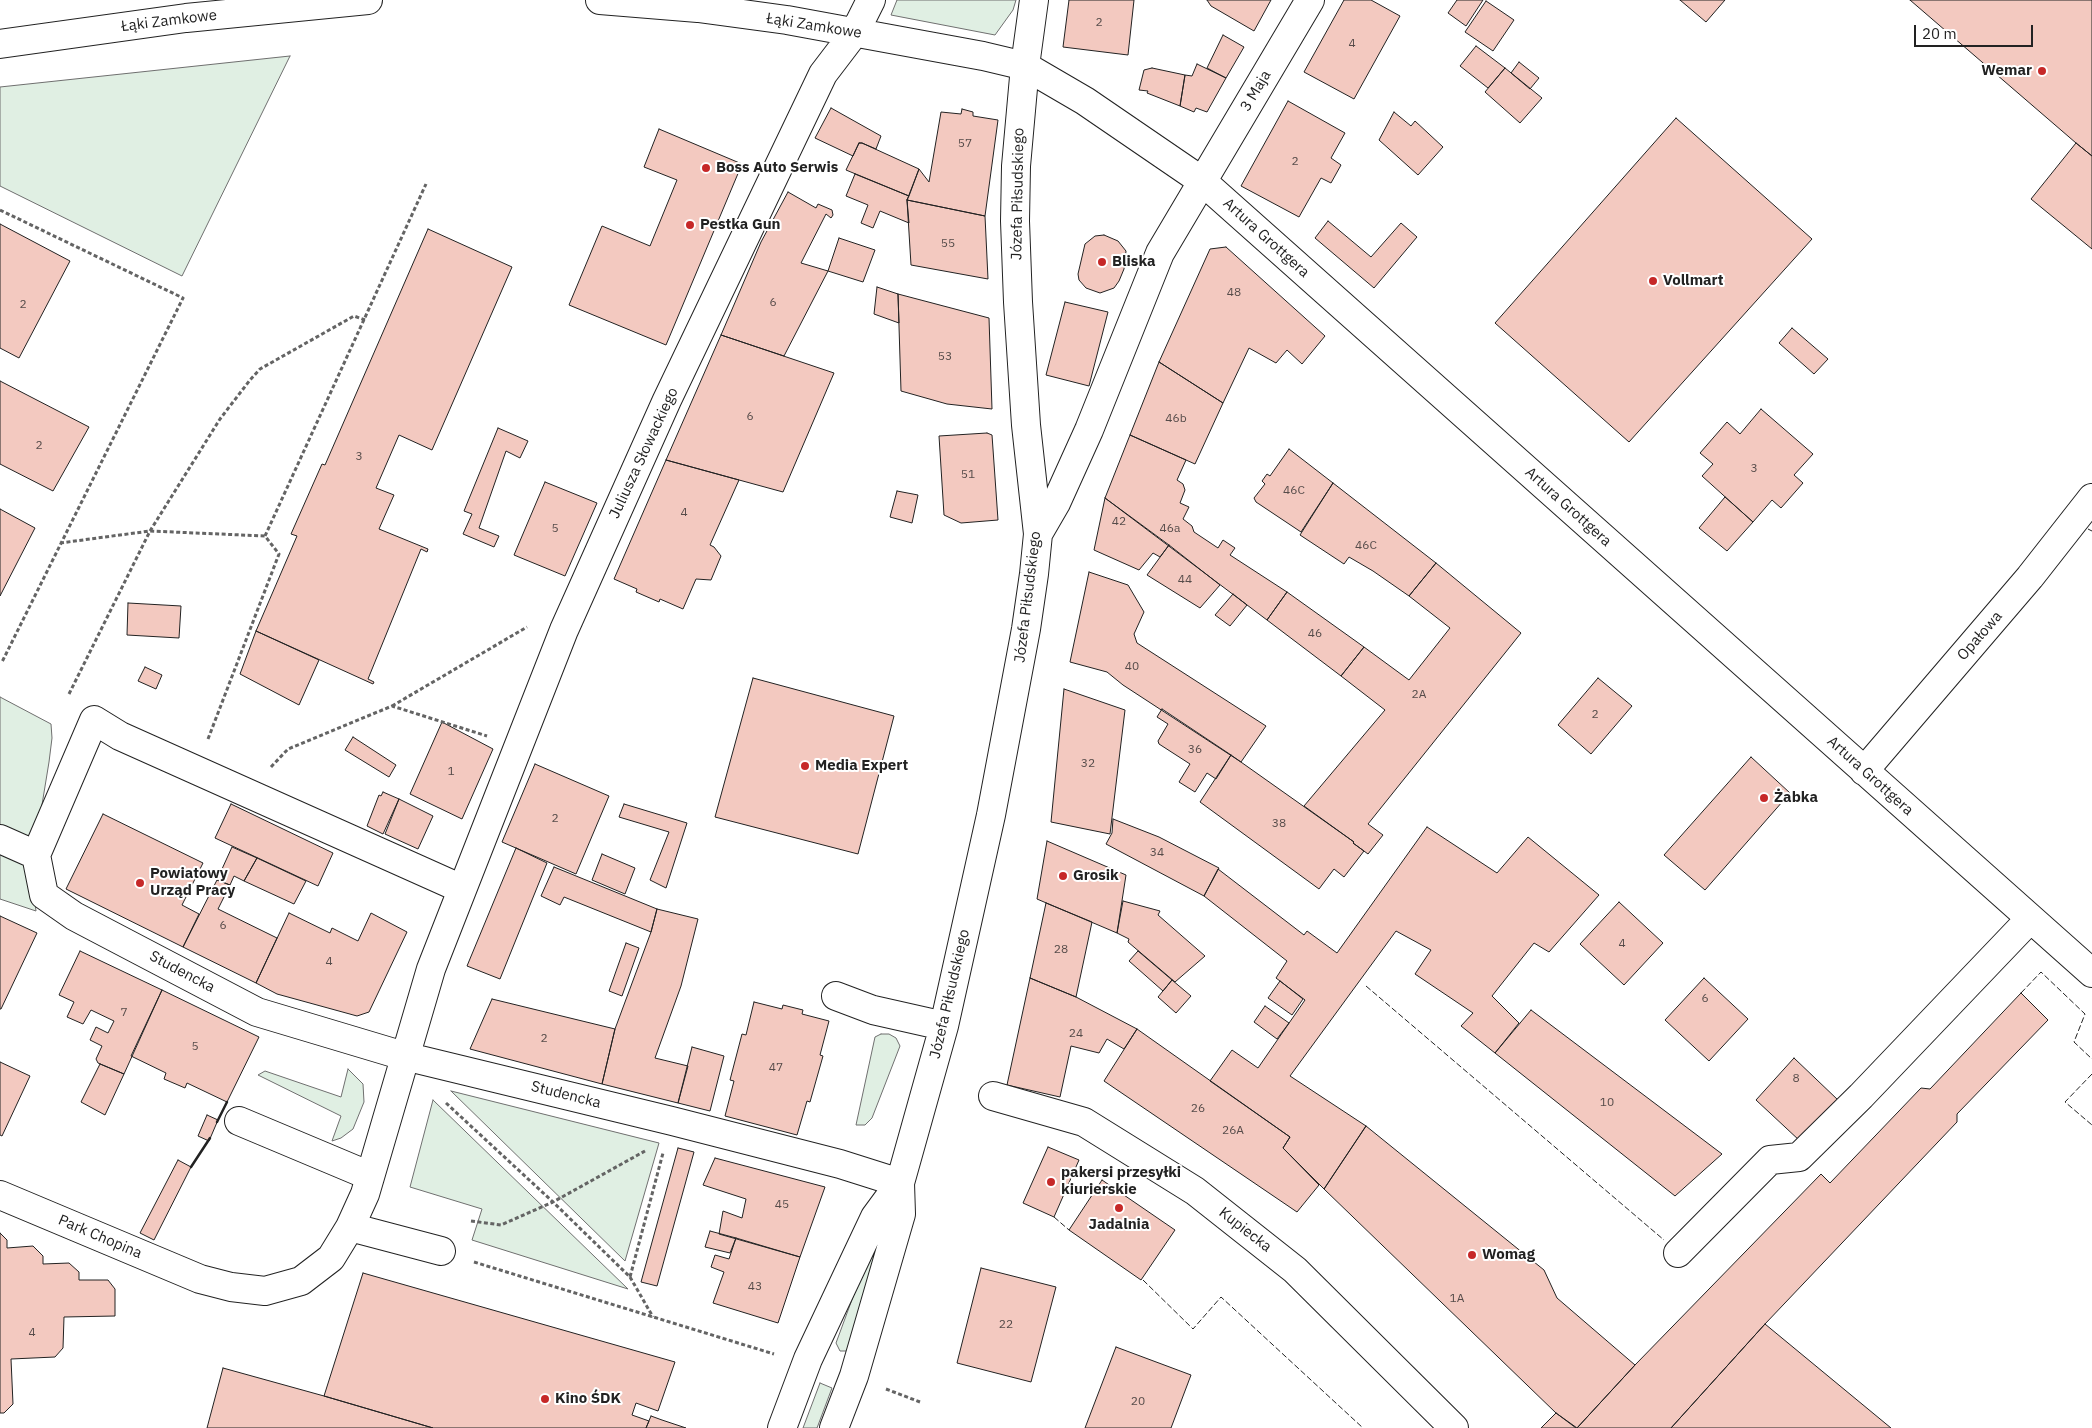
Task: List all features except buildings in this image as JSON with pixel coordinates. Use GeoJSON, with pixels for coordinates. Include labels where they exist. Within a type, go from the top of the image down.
{"type":"FeatureCollection","features":[{"type":"Feature","properties":{"kind":"street","name":"Łąki Zamkowe"},"geometry":{"type":"LineString","coordinates":[[0,44],[200,16],[368,0]]}},
{"type":"Feature","properties":{"kind":"street","name":"Łąki Zamkowe"},"geometry":{"type":"LineString","coordinates":[[600,0],[698,8],[855,32],[983,56],[1025,66]]}},
{"type":"Feature","properties":{"kind":"street","name":"Juliusza Słowackiego"},"geometry":{"type":"LineString","coordinates":[[370,1176],[431,969],[564,630],[667,400],[823,74],[855,32],[872,0]]}},
{"type":"Feature","properties":{"kind":"street","name":"Józefa Piłsudskiego"},"geometry":{"type":"LineString","coordinates":[[834,1428],[854,1376],[901,1214],[900,1183],[944,1026],[997,785],[1026,629],[1038,534],[1026,425],[1015,221],[1016,166],[1025,66],[1034,0]]}},
{"type":"Feature","properties":{"kind":"street","name":"3 Maja"},"geometry":{"type":"LineString","coordinates":[[1038,534],[1056,503],[1089,430],[1160,253],[1310,0]]}},
{"type":"Feature","properties":{"kind":"street","name":"Artura Grottgera"},"geometry":{"type":"LineString","coordinates":[[1025,66],[1085,101],[1202,181],[2030,918],[2088,962]]}},
{"type":"Feature","properties":{"kind":"street","name":"Opałowa"},"geometry":{"type":"LineString","coordinates":[[1864,771],[2030,577],[2092,498]]}},
{"type":"Feature","properties":{"kind":"street"},"geometry":{"type":"LineString","coordinates":[[0,839],[36,855],[94,720],[120,736],[462,889]]}},
{"type":"Feature","properties":{"kind":"street","name":"Studencka"},"geometry":{"type":"LineString","coordinates":[[36,855],[44,895],[74,916],[257,1012],[669,1131],[840,1164],[900,1183]]}},
{"type":"Feature","properties":{"kind":"street"},"geometry":{"type":"LineString","coordinates":[[1678,1253],[1770,1160],[1799,1157],[1861,1096],[2030,918]]}},
{"type":"Feature","properties":{"kind":"street"},"geometry":{"type":"LineString","coordinates":[[836,996],[874,1010],[944,1026]]}},
{"type":"Feature","properties":{"kind":"street","name":"Kupiecka"},"geometry":{"type":"LineString","coordinates":[[993,1096],[1084,1122],[1195,1191],[1295,1270],[1454,1428]]}},
{"type":"Feature","properties":{"kind":"street"},"geometry":{"type":"LineString","coordinates":[[239,1121],[370,1176]]}},
{"type":"Feature","properties":{"kind":"street","name":"Park Chopina"},"geometry":{"type":"LineString","coordinates":[[0,1195],[200,1279],[232,1287],[265,1291],[301,1281],[331,1258],[350,1227],[365,1194],[370,1176]]}},
{"type":"Feature","properties":{"kind":"street","name":"Józefa Piłsudskiego"},"geometry":{"type":"LineString","coordinates":[[782,1428],[808,1359],[875,1217],[900,1183]]}},
{"type":"Feature","properties":{"kind":"street"},"geometry":{"type":"LineString","coordinates":[[350,1227],[441,1251]]}},
{"type":"Feature","properties":{"kind":"path"},"geometry":{"type":"LineString","coordinates":[[266,536],[426,184]]}},
{"type":"Feature","properties":{"kind":"path"},"geometry":{"type":"LineString","coordinates":[[0,210],[183,298],[2,662]]}},
{"type":"Feature","properties":{"kind":"path"},"geometry":{"type":"LineString","coordinates":[[66,701],[150,531],[220,419],[260,369],[354,316],[364,320]]}},
{"type":"Feature","properties":{"kind":"path"},"geometry":{"type":"LineString","coordinates":[[60,543],[150,531],[266,536]]}},
{"type":"Feature","properties":{"kind":"path"},"geometry":{"type":"LineString","coordinates":[[197,770],[279,554],[266,536]]}},
{"type":"Feature","properties":{"kind":"path"},"geometry":{"type":"LineString","coordinates":[[248,792],[288,749],[392,706],[526,627],[550,624],[564,630]]}},
{"type":"Feature","properties":{"kind":"path"},"geometry":{"type":"LineString","coordinates":[[392,706],[518,746]]}},
{"type":"Feature","properties":{"kind":"path"},"geometry":{"type":"LineString","coordinates":[[440,1098],[553,1202],[630,1277],[653,1318]]}},
{"type":"Feature","properties":{"kind":"path"},"geometry":{"type":"LineString","coordinates":[[472,1221],[502,1225],[553,1202],[636,1155],[669,1131]]}},
{"type":"Feature","properties":{"kind":"path"},"geometry":{"type":"LineString","coordinates":[[630,1277],[669,1131]]}},
{"type":"Feature","properties":{"kind":"path"},"geometry":{"type":"LineString","coordinates":[[441,1251],[771,1354],[790,1352],[808,1359]]}},
{"type":"Feature","properties":{"kind":"path"},"geometry":{"type":"LineString","coordinates":[[854,1376],[920,1402]]}},
{"type":"Feature","properties":{"kind":"green space"},"geometry":{"type":"Polygon","coordinates":[[[897,0],[1016,0],[1013,10],[995,35],[891,15],[897,0]]]}},
{"type":"Feature","properties":{"kind":"green space"},"geometry":{"type":"Polygon","coordinates":[[[290,56],[182,276],[0,186],[0,87],[290,56]]]}},
{"type":"Feature","properties":{"kind":"green space"},"geometry":{"type":"Polygon","coordinates":[[[0,697],[51,724],[52,738],[49,762],[31,872],[36,911],[0,899],[0,697]]]}},
{"type":"Feature","properties":{"kind":"green space"},"geometry":{"type":"Polygon","coordinates":[[[881,1034],[889,1034],[896,1038],[900,1046],[872,1118],[865,1125],[856,1125],[875,1037],[881,1034]]]}},
{"type":"Feature","properties":{"kind":"green space"},"geometry":{"type":"Polygon","coordinates":[[[348,1069],[363,1084],[364,1102],[353,1129],[341,1138],[332,1141],[341,1116],[258,1075],[265,1071],[341,1097],[348,1069]]]}},
{"type":"Feature","properties":{"kind":"green space"},"geometry":{"type":"Polygon","coordinates":[[[451,1091],[659,1143],[625,1261],[451,1091]]]}},
{"type":"Feature","properties":{"kind":"green space"},"geometry":{"type":"Polygon","coordinates":[[[433,1100],[628,1289],[472,1240],[482,1209],[410,1187],[433,1100]]]}},
{"type":"Feature","properties":{"kind":"green space"},"geometry":{"type":"Polygon","coordinates":[[[893,1207],[848,1351],[840,1351],[836,1343],[885,1210],[893,1207]]]}},
{"type":"Feature","properties":{"kind":"green space"},"geometry":{"type":"Polygon","coordinates":[[[820,1383],[832,1388],[817,1428],[803,1428],[820,1383]]]}},
{"type":"Feature","properties":{"kind":"fence"},"geometry":{"type":"LineString","coordinates":[[2088,529],[2092,531]]}},
{"type":"Feature","properties":{"kind":"fence"},"geometry":{"type":"LineString","coordinates":[[2021,993],[2041,972],[2085,1014],[2074,1042],[2092,1059]]}},
{"type":"Feature","properties":{"kind":"fence"},"geometry":{"type":"LineString","coordinates":[[1366,986],[1664,1240]]}},
{"type":"Feature","properties":{"kind":"fence"},"geometry":{"type":"LineString","coordinates":[[2092,1074],[2065,1102],[2092,1125]]}},
{"type":"Feature","properties":{"kind":"fence"},"geometry":{"type":"LineString","coordinates":[[1054,1217],[1069,1230]]}},
{"type":"Feature","properties":{"kind":"fence"},"geometry":{"type":"LineString","coordinates":[[1143,1280],[1193,1329],[1221,1297],[1363,1428]]}},
{"type":"Feature","properties":{"kind":"wall"},"geometry":{"type":"LineString","coordinates":[[217,1122],[227,1102]]}},
{"type":"Feature","properties":{"kind":"wall"},"geometry":{"type":"LineString","coordinates":[[191,1167],[210,1138]]}},
{"type":"Feature","properties":{"kind":"place","name":"Wemar"},"geometry":{"type":"Point","coordinates":[2042,71]}},
{"type":"Feature","properties":{"kind":"place","name":"Boss Auto Serwis"},"geometry":{"type":"Point","coordinates":[706,168]}},
{"type":"Feature","properties":{"kind":"place","name":"Pestka Gun"},"geometry":{"type":"Point","coordinates":[690,225]}},
{"type":"Feature","properties":{"kind":"place","name":"Bliska"},"geometry":{"type":"Point","coordinates":[1102,262]}},
{"type":"Feature","properties":{"kind":"place","name":"Vollmart"},"geometry":{"type":"Point","coordinates":[1653,281]}},
{"type":"Feature","properties":{"kind":"place","name":"Media Expert"},"geometry":{"type":"Point","coordinates":[805,766]}},
{"type":"Feature","properties":{"kind":"place","name":"Żabka"},"geometry":{"type":"Point","coordinates":[1764,798]}},
{"type":"Feature","properties":{"kind":"place","name":"Grosik"},"geometry":{"type":"Point","coordinates":[1063,876]}},
{"type":"Feature","properties":{"kind":"place","name":"Powiatowy Urząd Pracy"},"geometry":{"type":"Point","coordinates":[140,883]}},
{"type":"Feature","properties":{"kind":"place","name":"pakersi przesyłki kiurierskie"},"geometry":{"type":"Point","coordinates":[1051,1182]}},
{"type":"Feature","properties":{"kind":"place","name":"Jadalnia"},"geometry":{"type":"Point","coordinates":[1119,1208]}},
{"type":"Feature","properties":{"kind":"place","name":"Womag"},"geometry":{"type":"Point","coordinates":[1472,1255]}},
{"type":"Feature","properties":{"kind":"place","name":"Kino ŚDK"},"geometry":{"type":"Point","coordinates":[545,1399]}}]}
